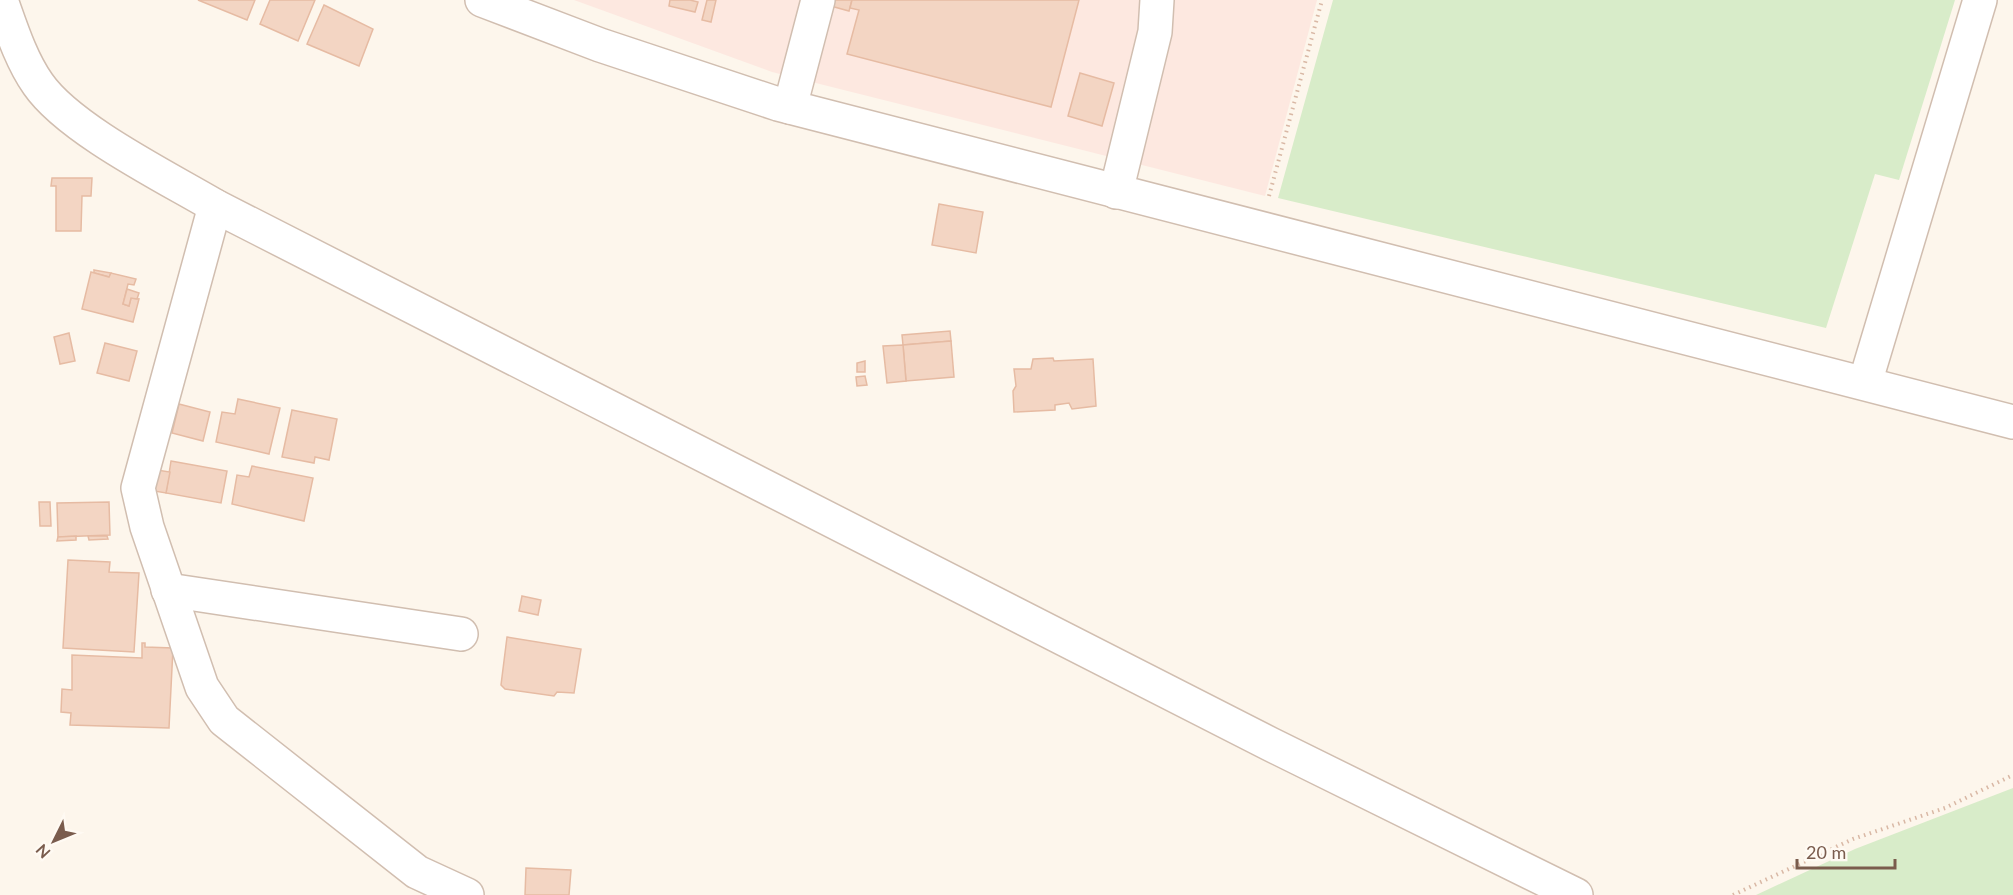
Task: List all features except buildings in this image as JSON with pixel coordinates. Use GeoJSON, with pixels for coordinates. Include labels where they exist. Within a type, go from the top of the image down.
{"type":"FeatureCollection","features":[{"type":"Feature","properties":{"kind":"street"},"geometry":{"type":"LineString","coordinates":[[1,0],[38,84],[64,111],[94,133],[215,206],[1270,744],[1576,895]]}},
{"type":"Feature","properties":{"kind":"street"},"geometry":{"type":"LineString","coordinates":[[482,0],[600,45],[790,107],[2013,422]]}},
{"type":"Feature","properties":{"kind":"street"},"geometry":{"type":"LineString","coordinates":[[790,107],[818,0]]}},
{"type":"Feature","properties":{"kind":"street"},"geometry":{"type":"LineString","coordinates":[[1116,192],[1155,32],[1157,0]]}},
{"type":"Feature","properties":{"kind":"street"},"geometry":{"type":"LineString","coordinates":[[1865,383],[1980,0]]}},
{"type":"Feature","properties":{"kind":"street"},"geometry":{"type":"LineString","coordinates":[[215,206],[138,488],[141,506],[168,590],[202,687],[224,720],[417,872],[467,895]]}},
{"type":"Feature","properties":{"kind":"street"},"geometry":{"type":"LineString","coordinates":[[168,590],[461,634]]}},
{"type":"Feature","properties":{"kind":"path"},"geometry":{"type":"LineString","coordinates":[[1262,229],[1322,0]]}},
{"type":"Feature","properties":{"kind":"path"},"geometry":{"type":"LineString","coordinates":[[1733,895],[1853,839],[1945,808],[2013,775]]}},
{"type":"Feature","properties":{"kind":"shaded area"},"geometry":{"type":"Polygon","coordinates":[[[574,0],[1317,0],[1265,196],[772,72],[574,0]]]}},
{"type":"Feature","properties":{"kind":"green space"},"geometry":{"type":"Polygon","coordinates":[[[1333,0],[1955,0],[1899,180],[1875,174],[1826,328],[1278,198],[1333,0]]]}},
{"type":"Feature","properties":{"kind":"green space"},"geometry":{"type":"Polygon","coordinates":[[[2013,788],[2013,895],[1756,895],[1855,849],[2013,788]]]}}]}
